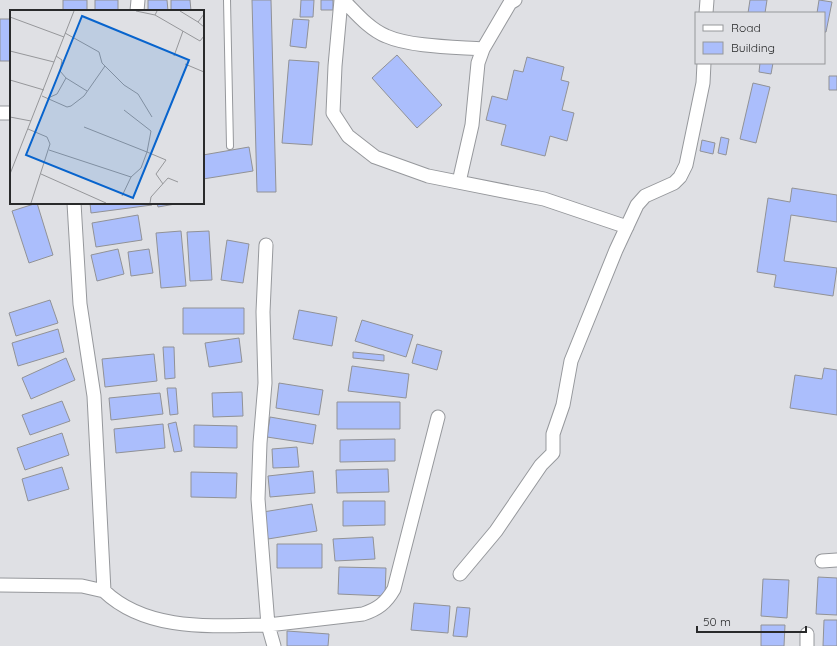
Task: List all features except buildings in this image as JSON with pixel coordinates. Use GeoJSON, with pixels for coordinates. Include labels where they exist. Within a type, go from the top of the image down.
{"type":"FeatureCollection","features":[{"type":"Feature","properties":{"kind":"street"},"geometry":{"type":"LineString","coordinates":[[342,0],[365,22],[385,36],[422,45],[484,49]]}},
{"type":"Feature","properties":{"kind":"street"},"geometry":{"type":"LineString","coordinates":[[342,0],[335,66],[333,114],[348,136],[375,157],[428,176],[544,199],[627,227]]}},
{"type":"Feature","properties":{"kind":"street"},"geometry":{"type":"LineString","coordinates":[[459,182],[472,125],[478,63],[484,49],[510,3],[515,0]]}},
{"type":"Feature","properties":{"kind":"street"},"geometry":{"type":"LineString","coordinates":[[706,12],[707,0]]}},
{"type":"Feature","properties":{"kind":"street"},"geometry":{"type":"LineString","coordinates":[[460,574],[496,532],[541,465],[553,453],[553,434],[563,405],[571,361],[587,319],[637,205],[645,196],[668,187],[680,177],[686,165],[703,83],[704,64]]}},
{"type":"Feature","properties":{"kind":"street"},"geometry":{"type":"LineString","coordinates":[[74,204],[80,304],[94,396],[104,591]]}},
{"type":"Feature","properties":{"kind":"street"},"geometry":{"type":"LineString","coordinates":[[266,245],[263,312],[265,383],[260,443],[258,499],[268,625],[274,646]]}},
{"type":"Feature","properties":{"kind":"street"},"geometry":{"type":"LineString","coordinates":[[0,585],[82,586],[104,591],[116,603],[132,611],[174,624],[219,626],[268,625],[363,614],[376,610],[386,602],[394,589],[438,417]]}},
{"type":"Feature","properties":{"kind":"street"},"geometry":{"type":"LineString","coordinates":[[822,560],[837,560]]}},
{"type":"Feature","properties":{"kind":"lane"},"geometry":{"type":"LineString","coordinates":[[227,0],[230,146]]}}]}
